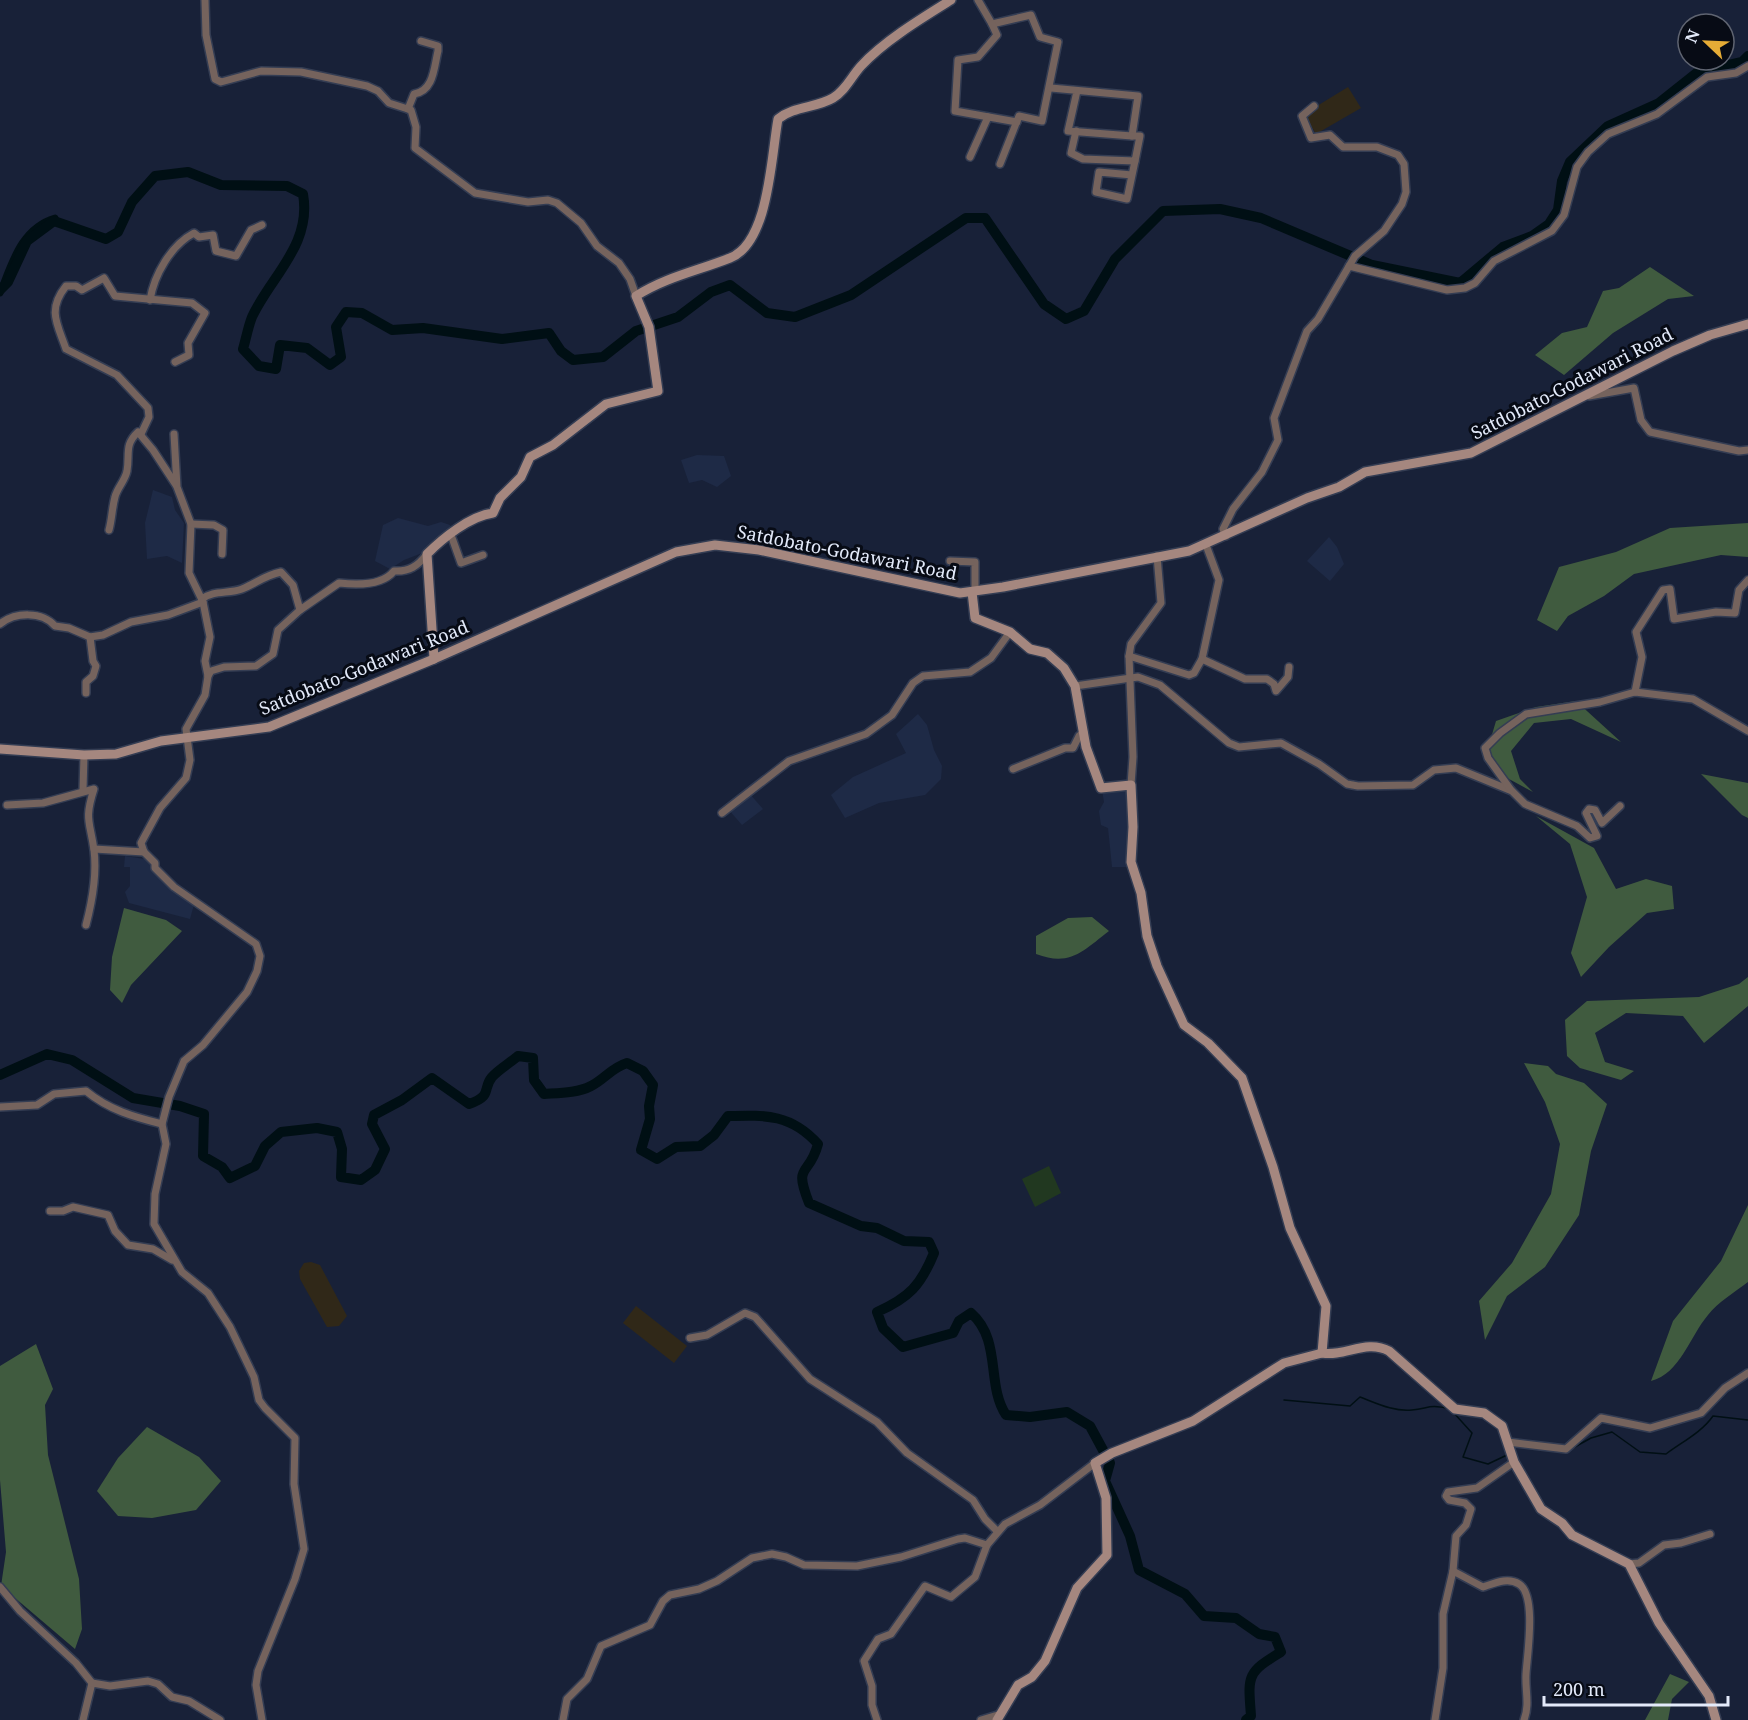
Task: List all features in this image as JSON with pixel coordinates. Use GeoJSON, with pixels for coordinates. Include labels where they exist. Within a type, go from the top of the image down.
{"type":"FeatureCollection","features":[{"type":"Feature","properties":{"kind":"street"},"geometry":{"type":"LineString","coordinates":[[205,0],[205,24],[215,79],[228,81],[261,71],[301,72],[367,86],[378,91],[389,104],[408,109],[415,117],[415,148],[475,193],[528,202],[548,200],[557,203],[581,222],[597,246],[619,263],[630,279],[649,327],[658,391],[606,404],[552,445],[530,457],[521,477],[500,498],[493,513],[480,515],[451,535],[426,554],[418,565],[404,572],[394,571],[390,576],[358,585],[339,583],[300,610],[278,630],[273,654],[256,666],[224,667],[210,671],[205,695],[186,729],[190,760],[186,778],[160,808],[141,843],[144,852],[174,887],[256,944],[260,956],[257,971],[247,992],[203,1045],[184,1061],[169,1098],[162,1124],[166,1144],[155,1194],[154,1224],[177,1264],[188,1278],[208,1293],[216,1304],[244,1353],[260,1400],[295,1438],[294,1484],[304,1549],[295,1579],[258,1671],[257,1692],[262,1720]]}},
{"type":"Feature","properties":{"kind":"street"},"geometry":{"type":"LineString","coordinates":[[638,300],[670,277],[732,258],[742,251],[754,238],[763,215],[778,119],[787,112],[832,99],[848,86],[861,66],[916,22],[951,0]]}},
{"type":"Feature","properties":{"kind":"street"},"geometry":{"type":"LineString","coordinates":[[978,0],[997,35],[978,57],[958,60],[955,111],[1017,123]]}},
{"type":"Feature","properties":{"kind":"street"},"geometry":{"type":"LineString","coordinates":[[992,24],[1031,15],[1040,37],[1058,42],[1051,88],[1042,121],[1019,116],[1000,164]]}},
{"type":"Feature","properties":{"kind":"street"},"geometry":{"type":"LineString","coordinates":[[408,109],[414,94],[425,89],[431,81],[438,51],[438,46],[434,43],[421,41]]}},
{"type":"Feature","properties":{"kind":"street"},"geometry":{"type":"LineString","coordinates":[[1349,266],[1447,291],[1465,288],[1475,283],[1494,261],[1541,238],[1556,226],[1564,215],[1577,167],[1588,152],[1608,134],[1657,114],[1707,77],[1736,73],[1748,66]]}},
{"type":"Feature","properties":{"kind":"street"},"geometry":{"type":"LineString","coordinates":[[1051,88],[1138,96],[1132,136]]}},
{"type":"Feature","properties":{"kind":"street"},"geometry":{"type":"LineString","coordinates":[[1077,91],[1068,131],[1140,136],[1135,161],[1127,199],[1096,192],[1099,172],[1132,175]]}},
{"type":"Feature","properties":{"kind":"street"},"geometry":{"type":"LineString","coordinates":[[1226,536],[1223,529],[1233,509],[1262,472],[1278,440],[1274,418],[1306,331],[1318,319],[1355,256],[1384,231],[1402,204],[1406,192],[1404,164],[1398,155],[1377,147],[1343,147],[1330,135],[1311,138],[1302,116],[1314,106]]}},
{"type":"Feature","properties":{"kind":"street"},"geometry":{"type":"LineString","coordinates":[[970,157],[988,117]]}},
{"type":"Feature","properties":{"kind":"street"},"geometry":{"type":"LineString","coordinates":[[1076,131],[1071,153],[1083,159],[1135,161]]}},
{"type":"Feature","properties":{"kind":"street"},"geometry":{"type":"LineString","coordinates":[[150,300],[153,282],[184,238],[194,233],[199,237],[213,235],[216,251],[236,256],[250,230],[262,225]]}},
{"type":"Feature","properties":{"kind":"street"},"geometry":{"type":"LineString","coordinates":[[141,434],[149,417],[148,408],[117,375],[66,350],[54,308],[66,286],[76,286],[82,290],[104,278],[115,296],[192,303],[205,314],[188,343],[189,356],[175,362]]}},
{"type":"Feature","properties":{"kind":"street","name":"Satdobato-Godawari Road"},"geometry":{"type":"LineString","coordinates":[[0,749],[84,755],[116,754],[161,741],[268,727],[434,659],[637,568],[676,552],[699,546],[735,546],[948,591],[974,592],[1189,551],[1377,468],[1471,453],[1589,396],[1673,351],[1710,334],[1748,324]]}},
{"type":"Feature","properties":{"kind":"street"},"geometry":{"type":"LineString","coordinates":[[1589,396],[1634,388],[1637,393],[1641,420],[1650,432],[1739,451],[1748,450]]}},
{"type":"Feature","properties":{"kind":"street"},"geometry":{"type":"LineString","coordinates":[[109,530],[115,495],[124,481],[128,468],[126,455],[129,441],[138,432],[141,434]]}},
{"type":"Feature","properties":{"kind":"street"},"geometry":{"type":"LineString","coordinates":[[141,434],[177,487],[191,524],[189,573],[202,601],[210,637],[205,661],[208,676]]}},
{"type":"Feature","properties":{"kind":"street"},"geometry":{"type":"LineString","coordinates":[[174,434],[177,487]]}},
{"type":"Feature","properties":{"kind":"street"},"geometry":{"type":"LineString","coordinates":[[191,524],[214,525],[223,530],[222,554]]}},
{"type":"Feature","properties":{"kind":"street"},"geometry":{"type":"LineString","coordinates":[[451,535],[461,563],[483,555]]}},
{"type":"Feature","properties":{"kind":"street"},"geometry":{"type":"LineString","coordinates":[[1129,656],[1191,675],[1202,659],[1219,580],[1206,545]]}},
{"type":"Feature","properties":{"kind":"street"},"geometry":{"type":"LineString","coordinates":[[426,554],[434,659]]}},
{"type":"Feature","properties":{"kind":"street"},"geometry":{"type":"LineString","coordinates":[[1157,556],[1161,603],[1131,644],[1129,656],[1133,757],[1131,862],[1141,893],[1147,936],[1157,966],[1184,1025],[1208,1042],[1242,1078],[1273,1167],[1290,1228],[1326,1306],[1322,1353]]}},
{"type":"Feature","properties":{"kind":"street"},"geometry":{"type":"LineString","coordinates":[[950,561],[975,562],[975,618],[1010,632],[1030,648],[1047,653],[1056,659],[1075,686],[1086,747],[1101,788],[1131,785]]}},
{"type":"Feature","properties":{"kind":"street"},"geometry":{"type":"LineString","coordinates":[[0,624],[19,615],[35,615],[49,619],[55,626],[69,628],[90,637],[103,635],[131,622],[168,615],[224,591],[241,589],[261,577],[281,572],[293,585],[300,610]]}},
{"type":"Feature","properties":{"kind":"street"},"geometry":{"type":"LineString","coordinates":[[1635,692],[1642,657],[1636,632],[1663,590],[1670,589],[1674,618],[1716,612],[1736,613],[1739,590],[1748,580]]}},
{"type":"Feature","properties":{"kind":"street"},"geometry":{"type":"LineString","coordinates":[[103,635],[107,625]]}},
{"type":"Feature","properties":{"kind":"street"},"geometry":{"type":"LineString","coordinates":[[722,813],[789,761],[866,734],[892,715],[913,683],[923,676],[970,672],[991,658],[1010,632]]}},
{"type":"Feature","properties":{"kind":"street"},"geometry":{"type":"LineString","coordinates":[[86,693],[86,682],[93,676],[96,666],[93,661],[94,652],[90,637]]}},
{"type":"Feature","properties":{"kind":"street"},"geometry":{"type":"LineString","coordinates":[[1202,659],[1245,679],[1267,679],[1274,684],[1276,691],[1288,676],[1289,668]]}},
{"type":"Feature","properties":{"kind":"street"},"geometry":{"type":"LineString","coordinates":[[1075,686],[1138,677],[1160,685],[1197,713],[1229,743],[1239,747],[1281,743],[1319,764],[1347,784],[1413,785],[1434,770],[1456,768],[1512,791]]}},
{"type":"Feature","properties":{"kind":"street"},"geometry":{"type":"LineString","coordinates":[[1620,806],[1602,823],[1595,810],[1589,809],[1586,813],[1597,836],[1590,838],[1577,826],[1525,804],[1512,791],[1488,758],[1485,748],[1500,733],[1527,714],[1600,702],[1635,692],[1693,699],[1748,731]]}},
{"type":"Feature","properties":{"kind":"street"},"geometry":{"type":"LineString","coordinates":[[1013,770],[1065,748],[1073,748],[1079,736],[1084,732]]}},
{"type":"Feature","properties":{"kind":"street"},"geometry":{"type":"LineString","coordinates":[[83,790],[84,755]]}},
{"type":"Feature","properties":{"kind":"street"},"geometry":{"type":"LineString","coordinates":[[6,805],[43,803],[83,790],[94,789],[87,821],[94,849],[91,905],[86,925]]}},
{"type":"Feature","properties":{"kind":"street"},"geometry":{"type":"LineString","coordinates":[[94,849],[144,852]]}},
{"type":"Feature","properties":{"kind":"street"},"geometry":{"type":"LineString","coordinates":[[0,1107],[37,1105],[54,1095],[86,1090],[101,1103],[119,1112],[162,1124]]}},
{"type":"Feature","properties":{"kind":"street"},"geometry":{"type":"LineString","coordinates":[[50,1211],[63,1211],[73,1207],[108,1215],[115,1232],[129,1245],[153,1249],[177,1264]]}},
{"type":"Feature","properties":{"kind":"street"},"geometry":{"type":"LineString","coordinates":[[690,1338],[707,1335],[746,1313],[750,1314],[810,1379],[877,1422],[907,1453],[973,1500],[985,1519],[997,1531]]}},
{"type":"Feature","properties":{"kind":"street"},"geometry":{"type":"LineString","coordinates":[[877,1720],[873,1714],[872,1686],[864,1661],[878,1639],[891,1634],[925,1586],[951,1597],[975,1577],[987,1545],[997,1531],[1040,1505],[1097,1462],[1112,1453],[1193,1420],[1284,1364],[1322,1353],[1335,1355],[1366,1346],[1380,1346],[1389,1351],[1455,1409],[1484,1413],[1502,1426],[1511,1451],[1541,1509],[1562,1523],[1572,1534],[1629,1564],[1640,1563],[1664,1545],[1681,1543],[1710,1534]]}},
{"type":"Feature","properties":{"kind":"street"},"geometry":{"type":"LineString","coordinates":[[1435,1720],[1443,1668],[1443,1614],[1453,1571],[1456,1536],[1466,1525],[1471,1509],[1465,1503],[1449,1500],[1446,1496],[1448,1492],[1477,1488],[1511,1451],[1566,1449],[1601,1418],[1650,1428],[1701,1413],[1725,1388],[1748,1373]]}},
{"type":"Feature","properties":{"kind":"street"},"geometry":{"type":"LineString","coordinates":[[981,1720],[999,1717],[1018,1685],[1032,1677],[1045,1661],[1077,1588],[1107,1556],[1106,1498],[1097,1462]]}},
{"type":"Feature","properties":{"kind":"street"},"geometry":{"type":"LineString","coordinates":[[563,1720],[567,1699],[587,1679],[601,1646],[650,1625],[663,1601],[670,1595],[699,1589],[717,1581],[752,1558],[772,1554],[804,1565],[857,1566],[901,1557],[958,1539],[965,1538],[987,1545]]}},
{"type":"Feature","properties":{"kind":"street"},"geometry":{"type":"LineString","coordinates":[[1629,1564],[1659,1623],[1709,1696],[1716,1720]]}},
{"type":"Feature","properties":{"kind":"street"},"geometry":{"type":"LineString","coordinates":[[1453,1571],[1483,1587],[1504,1580],[1519,1584],[1524,1590],[1530,1622],[1525,1677],[1528,1709],[1524,1720]]}},
{"type":"Feature","properties":{"kind":"street"},"geometry":{"type":"LineString","coordinates":[[0,1587],[20,1611],[76,1663],[92,1683],[110,1686],[148,1681],[158,1684],[172,1697],[189,1701],[220,1720]]}},
{"type":"Feature","properties":{"kind":"street"},"geometry":{"type":"LineString","coordinates":[[83,1720],[92,1683]]}},
{"type":"Feature","properties":{"kind":"shaded area"},"geometry":{"type":"Polygon","coordinates":[[[1348,87],[1361,108],[1316,134],[1304,114],[1348,87]]]}},
{"type":"Feature","properties":{"kind":"shaded area"},"geometry":{"type":"Polygon","coordinates":[[[697,455],[724,456],[731,476],[717,487],[702,480],[689,483],[681,460],[697,455]]]}},
{"type":"Feature","properties":{"kind":"shaded area"},"geometry":{"type":"Polygon","coordinates":[[[153,490],[172,497],[175,510],[184,523],[182,563],[167,556],[147,559],[145,523],[153,490]]]}},
{"type":"Feature","properties":{"kind":"shaded area"},"geometry":{"type":"Polygon","coordinates":[[[398,518],[428,526],[441,522],[450,525],[453,532],[425,552],[404,560],[390,569],[375,561],[383,525],[398,518]]]}},
{"type":"Feature","properties":{"kind":"shaded area"},"geometry":{"type":"Polygon","coordinates":[[[1329,537],[1337,547],[1344,564],[1330,581],[1307,561],[1329,537]]]}},
{"type":"Feature","properties":{"kind":"shaded area"},"geometry":{"type":"Polygon","coordinates":[[[918,714],[927,725],[934,750],[942,766],[941,779],[925,795],[879,803],[845,818],[831,795],[853,777],[906,753],[896,734],[918,714]]]}},
{"type":"Feature","properties":{"kind":"shaded area"},"geometry":{"type":"Polygon","coordinates":[[[1130,788],[1129,867],[1112,867],[1108,828],[1101,825],[1099,811],[1104,802],[1102,790],[1130,788]]]}},
{"type":"Feature","properties":{"kind":"shaded area"},"geometry":{"type":"Polygon","coordinates":[[[749,793],[763,809],[742,825],[729,810],[749,793]]]}},
{"type":"Feature","properties":{"kind":"shaded area"},"geometry":{"type":"Polygon","coordinates":[[[125,856],[145,859],[195,901],[190,919],[129,903],[125,892],[130,886],[130,867],[124,867],[125,856]]]}},
{"type":"Feature","properties":{"kind":"shaded area"},"geometry":{"type":"Polygon","coordinates":[[[311,1262],[320,1265],[347,1316],[339,1326],[327,1327],[300,1279],[299,1271],[304,1263],[311,1262]]]}},
{"type":"Feature","properties":{"kind":"shaded area"},"geometry":{"type":"Polygon","coordinates":[[[636,1306],[687,1346],[674,1363],[623,1323],[636,1306]]]}},
{"type":"Feature","properties":{"kind":"green space"},"geometry":{"type":"Polygon","coordinates":[[[1650,267],[1694,296],[1668,299],[1613,333],[1564,375],[1535,355],[1562,333],[1587,327],[1603,291],[1619,288],[1650,267]]]}},
{"type":"Feature","properties":{"kind":"green space"},"geometry":{"type":"Polygon","coordinates":[[[1748,523],[1748,557],[1721,555],[1634,574],[1604,596],[1568,616],[1557,631],[1537,620],[1559,567],[1616,552],[1670,528],[1748,523]]]}},
{"type":"Feature","properties":{"kind":"green space"},"geometry":{"type":"Polygon","coordinates":[[[1576,701],[1621,742],[1571,719],[1534,723],[1511,751],[1520,779],[1533,792],[1509,779],[1485,758],[1496,721],[1536,707],[1576,701]]]}},
{"type":"Feature","properties":{"kind":"green space"},"geometry":{"type":"Polygon","coordinates":[[[1701,774],[1748,783],[1748,818],[1742,815],[1701,774]]]}},
{"type":"Feature","properties":{"kind":"green space"},"geometry":{"type":"Polygon","coordinates":[[[1536,816],[1594,848],[1616,889],[1646,879],[1672,886],[1674,909],[1647,913],[1609,947],[1581,977],[1571,953],[1587,897],[1570,844],[1536,816]]]}},
{"type":"Feature","properties":{"kind":"green space"},"geometry":{"type":"Polygon","coordinates":[[[124,908],[166,920],[182,931],[131,985],[122,1003],[110,990],[112,957],[124,908]]]}},
{"type":"Feature","properties":{"kind":"green space"},"geometry":{"type":"Polygon","coordinates":[[[1092,917],[1109,931],[1076,955],[1058,959],[1036,954],[1036,936],[1068,918],[1092,917]]]}},
{"type":"Feature","properties":{"kind":"green space"},"geometry":{"type":"Polygon","coordinates":[[[1748,977],[1748,1006],[1704,1043],[1683,1016],[1626,1013],[1595,1033],[1605,1062],[1634,1071],[1621,1080],[1580,1068],[1567,1056],[1565,1020],[1587,1001],[1699,997],[1739,984],[1748,977]]]}},
{"type":"Feature","properties":{"kind":"green space"},"geometry":{"type":"Polygon","coordinates":[[[1524,1063],[1548,1066],[1556,1074],[1584,1083],[1607,1104],[1591,1151],[1579,1215],[1545,1267],[1507,1296],[1485,1340],[1479,1301],[1512,1263],[1551,1194],[1560,1144],[1545,1102],[1524,1063]]]}},
{"type":"Feature","properties":{"kind":"green space"},"geometry":{"type":"Polygon","coordinates":[[[1049,1166],[1061,1193],[1035,1207],[1022,1179],[1049,1166]]]}},
{"type":"Feature","properties":{"kind":"green space"},"geometry":{"type":"Polygon","coordinates":[[[1748,1205],[1748,1282],[1712,1310],[1670,1371],[1651,1381],[1673,1321],[1721,1261],[1748,1205]]]}},
{"type":"Feature","properties":{"kind":"green space"},"geometry":{"type":"Polygon","coordinates":[[[36,1344],[53,1389],[45,1405],[48,1455],[79,1579],[82,1629],[75,1649],[1,1586],[6,1552],[0,1480],[0,1366],[36,1344]]]}},
{"type":"Feature","properties":{"kind":"green space"},"geometry":{"type":"Polygon","coordinates":[[[147,1427],[199,1457],[221,1481],[196,1510],[152,1518],[118,1516],[97,1491],[118,1458],[147,1427]]]}},
{"type":"Feature","properties":{"kind":"green space"},"geometry":{"type":"Polygon","coordinates":[[[1670,1674],[1689,1682],[1672,1699],[1668,1720],[1645,1720],[1670,1674]]]}},
{"type":"Feature","properties":{"kind":"waterway"},"geometry":{"type":"LineString","coordinates":[[0,290],[8,282],[27,241],[54,221],[106,239],[118,232],[132,202],[155,176],[188,172],[221,185],[287,186],[303,194],[302,229],[296,245],[252,317],[243,349],[259,366],[276,369],[280,345],[307,348],[330,365],[341,357],[336,327],[346,312],[362,313],[392,330],[423,328],[502,339],[549,333],[561,351],[573,360],[603,357],[636,331],[678,317],[711,292],[730,285],[767,313],[795,317],[851,295],[966,218],[985,218],[1044,304],[1066,319],[1084,311],[1115,259],[1163,211],[1220,209],[1261,218],[1372,265],[1460,283],[1503,247],[1532,236],[1549,224],[1558,210],[1562,181],[1570,162],[1608,126],[1659,103],[1698,72],[1742,62],[1748,56]]}},
{"type":"Feature","properties":{"kind":"waterway"},"geometry":{"type":"LineString","coordinates":[[0,293],[19,248],[26,238],[43,223],[55,218]]}},
{"type":"Feature","properties":{"kind":"waterway"},"geometry":{"type":"LineString","coordinates":[[0,1075],[47,1054],[72,1060],[133,1098],[180,1106],[204,1114],[203,1156],[222,1167],[230,1178],[255,1166],[265,1146],[281,1132],[317,1128],[337,1132],[342,1149],[341,1177],[361,1180],[375,1170],[385,1149],[372,1124],[374,1115],[402,1100],[432,1078],[469,1104],[481,1098],[492,1077],[518,1056],[533,1058],[534,1080],[544,1094],[586,1088],[627,1063],[643,1071],[653,1085],[649,1106],[650,1119],[641,1150],[657,1159],[676,1147],[700,1146],[714,1135],[728,1116],[777,1118],[798,1127],[818,1144],[811,1162],[802,1175],[809,1203],[861,1226],[877,1228],[904,1241],[929,1242],[934,1253],[924,1274],[913,1289],[906,1296],[877,1312],[883,1328],[903,1347],[953,1333],[959,1321],[971,1313],[981,1324],[987,1336],[996,1390],[1006,1415],[1030,1417],[1067,1412],[1090,1426],[1110,1463],[1105,1481],[1130,1536],[1139,1570],[1185,1594],[1204,1616],[1236,1618],[1259,1634],[1275,1637],[1281,1652],[1255,1671],[1250,1684],[1251,1716],[1246,1720]]}},
{"type":"Feature","properties":{"kind":"waterway"},"geometry":{"type":"LineString","coordinates":[[1284,1400],[1350,1406],[1360,1397],[1399,1410],[1433,1407],[1450,1409]]}},
{"type":"Feature","properties":{"kind":"waterway"},"geometry":{"type":"LineString","coordinates":[[1453,1412],[1472,1433],[1463,1457],[1488,1464],[1507,1455]]}},
{"type":"Feature","properties":{"kind":"waterway"},"geometry":{"type":"LineString","coordinates":[[1571,1449],[1591,1438],[1612,1432],[1640,1452],[1666,1454],[1698,1432],[1713,1416],[1748,1420]]}}]}
